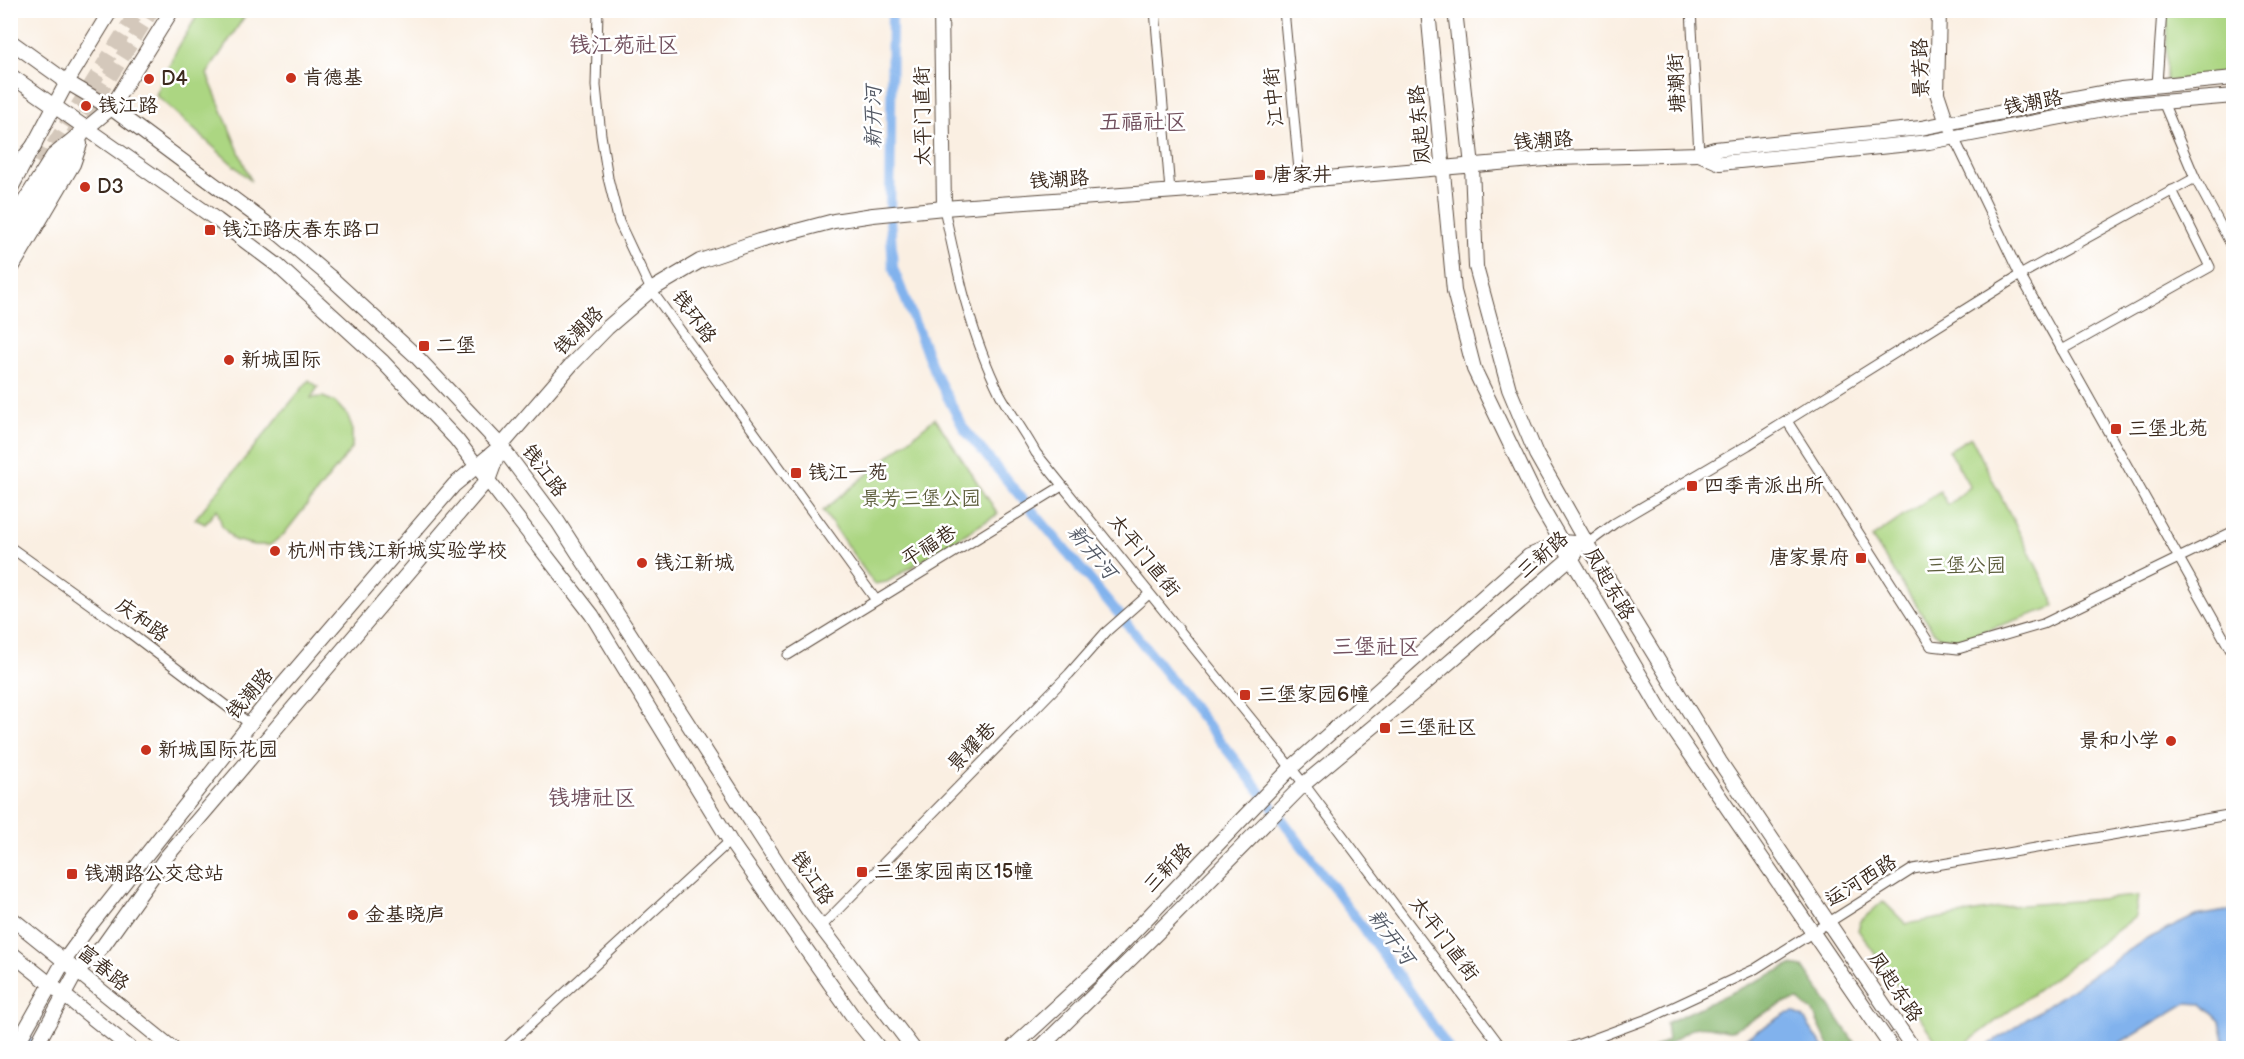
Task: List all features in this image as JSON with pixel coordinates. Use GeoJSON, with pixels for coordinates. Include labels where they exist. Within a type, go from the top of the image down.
{"type":"FeatureCollection","features":[{"type":"Feature","properties":{"kind":"main road"},"geometry":{"type":"LineString","coordinates":[[10,190],[67,82],[111,10]]}},
{"type":"Feature","properties":{"kind":"main road"},"geometry":{"type":"LineString","coordinates":[[10,224],[53,156],[111,108],[172,10]]}},
{"type":"Feature","properties":{"kind":"main road","name":"太平门直街"},"geometry":{"type":"LineString","coordinates":[[940,10],[945,208]]}},
{"type":"Feature","properties":{"kind":"main road","name":"凤起东路"},"geometry":{"type":"LineString","coordinates":[[1428,10],[1455,291],[1474,369],[1523,473],[1663,714],[1892,1048]]}},
{"type":"Feature","properties":{"kind":"main road","name":"凤起东路"},"geometry":{"type":"LineString","coordinates":[[1455,10],[1472,166],[1476,267],[1509,389],[1536,454],[1587,544],[1720,762],[1910,1045]]}},
{"type":"Feature","properties":{"kind":"main road","name":"景芳路"},"geometry":{"type":"LineString","coordinates":[[1939,10],[1937,93],[1947,123]]}},
{"type":"Feature","properties":{"kind":"main road","name":"钱江路"},"geometry":{"type":"LineString","coordinates":[[10,41],[67,82],[111,108],[266,223],[329,276],[415,355],[501,446],[558,522],[674,704],[821,927],[913,1048]]}},
{"type":"Feature","properties":{"kind":"main road"},"geometry":{"type":"LineString","coordinates":[[10,75],[218,220],[285,273],[383,362],[456,439],[489,478],[592,615],[730,841],[852,1015],[879,1048]]}},
{"type":"Feature","properties":{"kind":"main road","name":"钱潮路"},"geometry":{"type":"LineString","coordinates":[[15,1048],[64,961],[250,724],[454,485],[501,446],[571,365],[608,328],[651,290],[700,261],[759,241],[834,221],[873,215],[1557,158],[1699,154],[1715,149],[1920,128],[2121,89],[2234,78]]}},
{"type":"Feature","properties":{"kind":"main road","name":"钱潮路"},"geometry":{"type":"LineString","coordinates":[[1699,154],[1720,163],[1953,138],[2125,105],[2234,96]]}},
{"type":"Feature","properties":{"kind":"main road"},"geometry":{"type":"LineString","coordinates":[[10,250],[86,127]]}},
{"type":"Feature","properties":{"kind":"main road"},"geometry":{"type":"LineString","coordinates":[[10,271],[73,164],[86,127]]}},
{"type":"Feature","properties":{"kind":"main road"},"geometry":{"type":"LineString","coordinates":[[10,175],[34,146]]}},
{"type":"Feature","properties":{"kind":"main road","name":"钱潮路"},"geometry":{"type":"LineString","coordinates":[[34,1048],[77,971],[102,946],[168,856],[489,478],[501,446]]}},
{"type":"Feature","properties":{"kind":"main road","name":"三新路"},"geometry":{"type":"LineString","coordinates":[[1012,1048],[1100,967],[1291,768],[1529,556],[1562,542],[1587,544]]}},
{"type":"Feature","properties":{"kind":"main road","name":"三新路"},"geometry":{"type":"LineString","coordinates":[[1040,1048],[1304,784],[1587,544]]}},
{"type":"Feature","properties":{"kind":"main road","name":"富春路"},"geometry":{"type":"LineString","coordinates":[[10,917],[172,1048]]}},
{"type":"Feature","properties":{"kind":"main road"},"geometry":{"type":"LineString","coordinates":[[10,952],[130,1048]]}},
{"type":"Feature","properties":{"kind":"street","name":"钱环路"},"geometry":{"type":"LineString","coordinates":[[598,10],[596,86],[601,135],[609,178],[619,222],[651,290],[876,600]]}},
{"type":"Feature","properties":{"kind":"street"},"geometry":{"type":"LineString","coordinates":[[1155,10],[1170,191]]}},
{"type":"Feature","properties":{"kind":"street","name":"江中街"},"geometry":{"type":"LineString","coordinates":[[1284,10],[1300,181]]}},
{"type":"Feature","properties":{"kind":"street","name":"塘潮街"},"geometry":{"type":"LineString","coordinates":[[1691,10],[1699,154]]}},
{"type":"Feature","properties":{"kind":"street"},"geometry":{"type":"LineString","coordinates":[[2157,84],[2162,10]]}},
{"type":"Feature","properties":{"kind":"street"},"geometry":{"type":"LineString","coordinates":[[2163,102],[2195,178],[2234,250]]}},
{"type":"Feature","properties":{"kind":"street"},"geometry":{"type":"LineString","coordinates":[[1947,123],[2020,274],[2234,656]]}},
{"type":"Feature","properties":{"kind":"street"},"geometry":{"type":"LineString","coordinates":[[1587,544],[1615,523],[1788,421],[2020,274],[2195,178]]}},
{"type":"Feature","properties":{"kind":"street"},"geometry":{"type":"LineString","coordinates":[[2062,350],[2210,267],[2172,190]]}},
{"type":"Feature","properties":{"kind":"street","name":"太平门直街"},"geometry":{"type":"LineString","coordinates":[[945,208],[959,278],[976,336],[1000,393],[1036,453],[1304,784],[1502,1048]]}},
{"type":"Feature","properties":{"kind":"street"},"geometry":{"type":"LineString","coordinates":[[1788,421],[1931,646],[1958,649],[2043,624],[2234,531]]}},
{"type":"Feature","properties":{"kind":"street","name":"平福巷"},"geometry":{"type":"LineString","coordinates":[[788,655],[1062,486]]}},
{"type":"Feature","properties":{"kind":"street","name":"庆和路"},"geometry":{"type":"LineString","coordinates":[[10,547],[126,630],[250,724]]}},
{"type":"Feature","properties":{"kind":"street","name":"景耀巷"},"geometry":{"type":"LineString","coordinates":[[821,927],[1069,674],[1106,632],[1149,594]]}},
{"type":"Feature","properties":{"kind":"street","name":"运河西路"},"geometry":{"type":"LineString","coordinates":[[1569,1048],[1650,1018],[1755,969],[1913,870],[2234,814]]}},
{"type":"Feature","properties":{"kind":"street"},"geometry":{"type":"LineString","coordinates":[[505,1048],[730,841]]}},
{"type":"Feature","properties":{"kind":"green space"},"geometry":{"type":"Polygon","coordinates":[[[200,11],[248,11],[207,74],[251,181],[156,95],[176,51],[200,11]]]}},
{"type":"Feature","properties":{"kind":"green space"},"geometry":{"type":"Polygon","coordinates":[[[2167,11],[2233,11],[2233,77],[2166,81],[2167,11]]]}},
{"type":"Feature","properties":{"kind":"green space"},"geometry":{"type":"Polygon","coordinates":[[[309,380],[318,387],[311,398],[323,397],[335,402],[348,416],[352,428],[352,448],[284,534],[270,545],[254,545],[234,540],[222,526],[217,509],[205,524],[195,519],[309,380]]]}},
{"type":"Feature","properties":{"kind":"green space","name":"景芳三堡公园"},"geometry":{"type":"Polygon","coordinates":[[[935,418],[998,514],[887,582],[874,584],[823,511],[935,418]]]}},
{"type":"Feature","properties":{"kind":"green space","name":"三堡公园"},"geometry":{"type":"Polygon","coordinates":[[[1971,437],[2053,599],[2054,607],[1961,639],[1940,637],[1933,631],[1872,538],[1940,491],[1948,505],[1970,487],[1949,450],[1971,437]]]}},
{"type":"Feature","properties":{"kind":"green space"},"geometry":{"type":"Polygon","coordinates":[[[2138,896],[2135,917],[1960,1048],[1941,1048],[1858,930],[1861,921],[1883,901],[1906,924],[2011,906],[2138,896]]]}},
{"type":"Feature","properties":{"kind":"green space"},"geometry":{"type":"Polygon","coordinates":[[[1791,965],[1803,967],[1858,1048],[1830,1048],[1813,1012],[1798,1000],[1784,1003],[1731,1031],[1705,1026],[1697,1027],[1665,1046],[1654,1048],[1668,1040],[1666,1023],[1791,965]]]}},
{"type":"Feature","properties":{"kind":"water"},"geometry":{"type":"Polygon","coordinates":[[[2233,910],[2233,1048],[2222,1048],[2224,1040],[2220,1021],[2202,1004],[2186,1003],[2111,1048],[1984,1048],[2143,941],[2195,916],[2233,910]]]}},
{"type":"Feature","properties":{"kind":"water"},"geometry":{"type":"Polygon","coordinates":[[[1794,1012],[1803,1017],[1824,1048],[1729,1048],[1785,1014],[1794,1012]]]}},
{"type":"Feature","properties":{"kind":"waterway","name":"新开河"},"geometry":{"type":"LineString","coordinates":[[892,10],[890,218],[893,268],[934,371],[964,429],[1123,619],[1278,814],[1405,984],[1448,1048]]}},
{"type":"Feature","properties":{"kind":"waterway"},"geometry":{"type":"LineString","coordinates":[[10,1028],[36,1048]]}},
{"type":"Feature","properties":{"kind":"tunnel"},"geometry":{"type":"LineString","coordinates":[[41,165],[138,10]]}},
{"type":"Feature","properties":{"kind":"tunnel"},"geometry":{"type":"LineString","coordinates":[[73,135],[152,10]]}},
{"type":"Feature","properties":{"kind":"place","name":"肯德基"},"geometry":{"type":"Point","coordinates":[291,78]}},
{"type":"Feature","properties":{"kind":"place","name":"D4"},"geometry":{"type":"Point","coordinates":[149,79]}},
{"type":"Feature","properties":{"kind":"place","name":"钱江路"},"geometry":{"type":"Point","coordinates":[86,106]}},
{"type":"Feature","properties":{"kind":"place","name":"唐家井"},"geometry":{"type":"Point","coordinates":[1260,175]}},
{"type":"Feature","properties":{"kind":"place","name":"D3"},"geometry":{"type":"Point","coordinates":[85,187]}},
{"type":"Feature","properties":{"kind":"place","name":"钱江路庆春东路口"},"geometry":{"type":"Point","coordinates":[210,230]}},
{"type":"Feature","properties":{"kind":"place","name":"二堡"},"geometry":{"type":"Point","coordinates":[424,346]}},
{"type":"Feature","properties":{"kind":"place","name":"新城国际"},"geometry":{"type":"Point","coordinates":[229,360]}},
{"type":"Feature","properties":{"kind":"place","name":"三堡北苑"},"geometry":{"type":"Point","coordinates":[2116,429]}},
{"type":"Feature","properties":{"kind":"place","name":"钱江一苑"},"geometry":{"type":"Point","coordinates":[796,473]}},
{"type":"Feature","properties":{"kind":"place","name":"四季青派出所"},"geometry":{"type":"Point","coordinates":[1692,486]}},
{"type":"Feature","properties":{"kind":"place","name":"杭州市钱江新城实验学校"},"geometry":{"type":"Point","coordinates":[275,551]}},
{"type":"Feature","properties":{"kind":"place","name":"唐家景府"},"geometry":{"type":"Point","coordinates":[1861,558]}},
{"type":"Feature","properties":{"kind":"place","name":"钱江新城"},"geometry":{"type":"Point","coordinates":[642,563]}},
{"type":"Feature","properties":{"kind":"place","name":"三堡家园6幢"},"geometry":{"type":"Point","coordinates":[1245,695]}},
{"type":"Feature","properties":{"kind":"place","name":"三堡社区"},"geometry":{"type":"Point","coordinates":[1385,728]}},
{"type":"Feature","properties":{"kind":"place","name":"景和小学"},"geometry":{"type":"Point","coordinates":[2171,741]}},
{"type":"Feature","properties":{"kind":"place","name":"新城国际花园"},"geometry":{"type":"Point","coordinates":[146,750]}},
{"type":"Feature","properties":{"kind":"place","name":"三堡家园南区15幢"},"geometry":{"type":"Point","coordinates":[862,872]}},
{"type":"Feature","properties":{"kind":"place","name":"钱潮路公交总站"},"geometry":{"type":"Point","coordinates":[72,874]}},
{"type":"Feature","properties":{"kind":"place","name":"金基晓庐"},"geometry":{"type":"Point","coordinates":[353,915]}},
{"type":"Feature","properties":{"kind":"district","name":"钱江苑社区"},"geometry":{"type":"Point","coordinates":[624,45]}},
{"type":"Feature","properties":{"kind":"district","name":"五福社区"},"geometry":{"type":"Point","coordinates":[1143,122]}},
{"type":"Feature","properties":{"kind":"district","name":"三堡社区"},"geometry":{"type":"Point","coordinates":[1376,647]}},
{"type":"Feature","properties":{"kind":"district","name":"钱塘社区"},"geometry":{"type":"Point","coordinates":[592,798]}}]}
